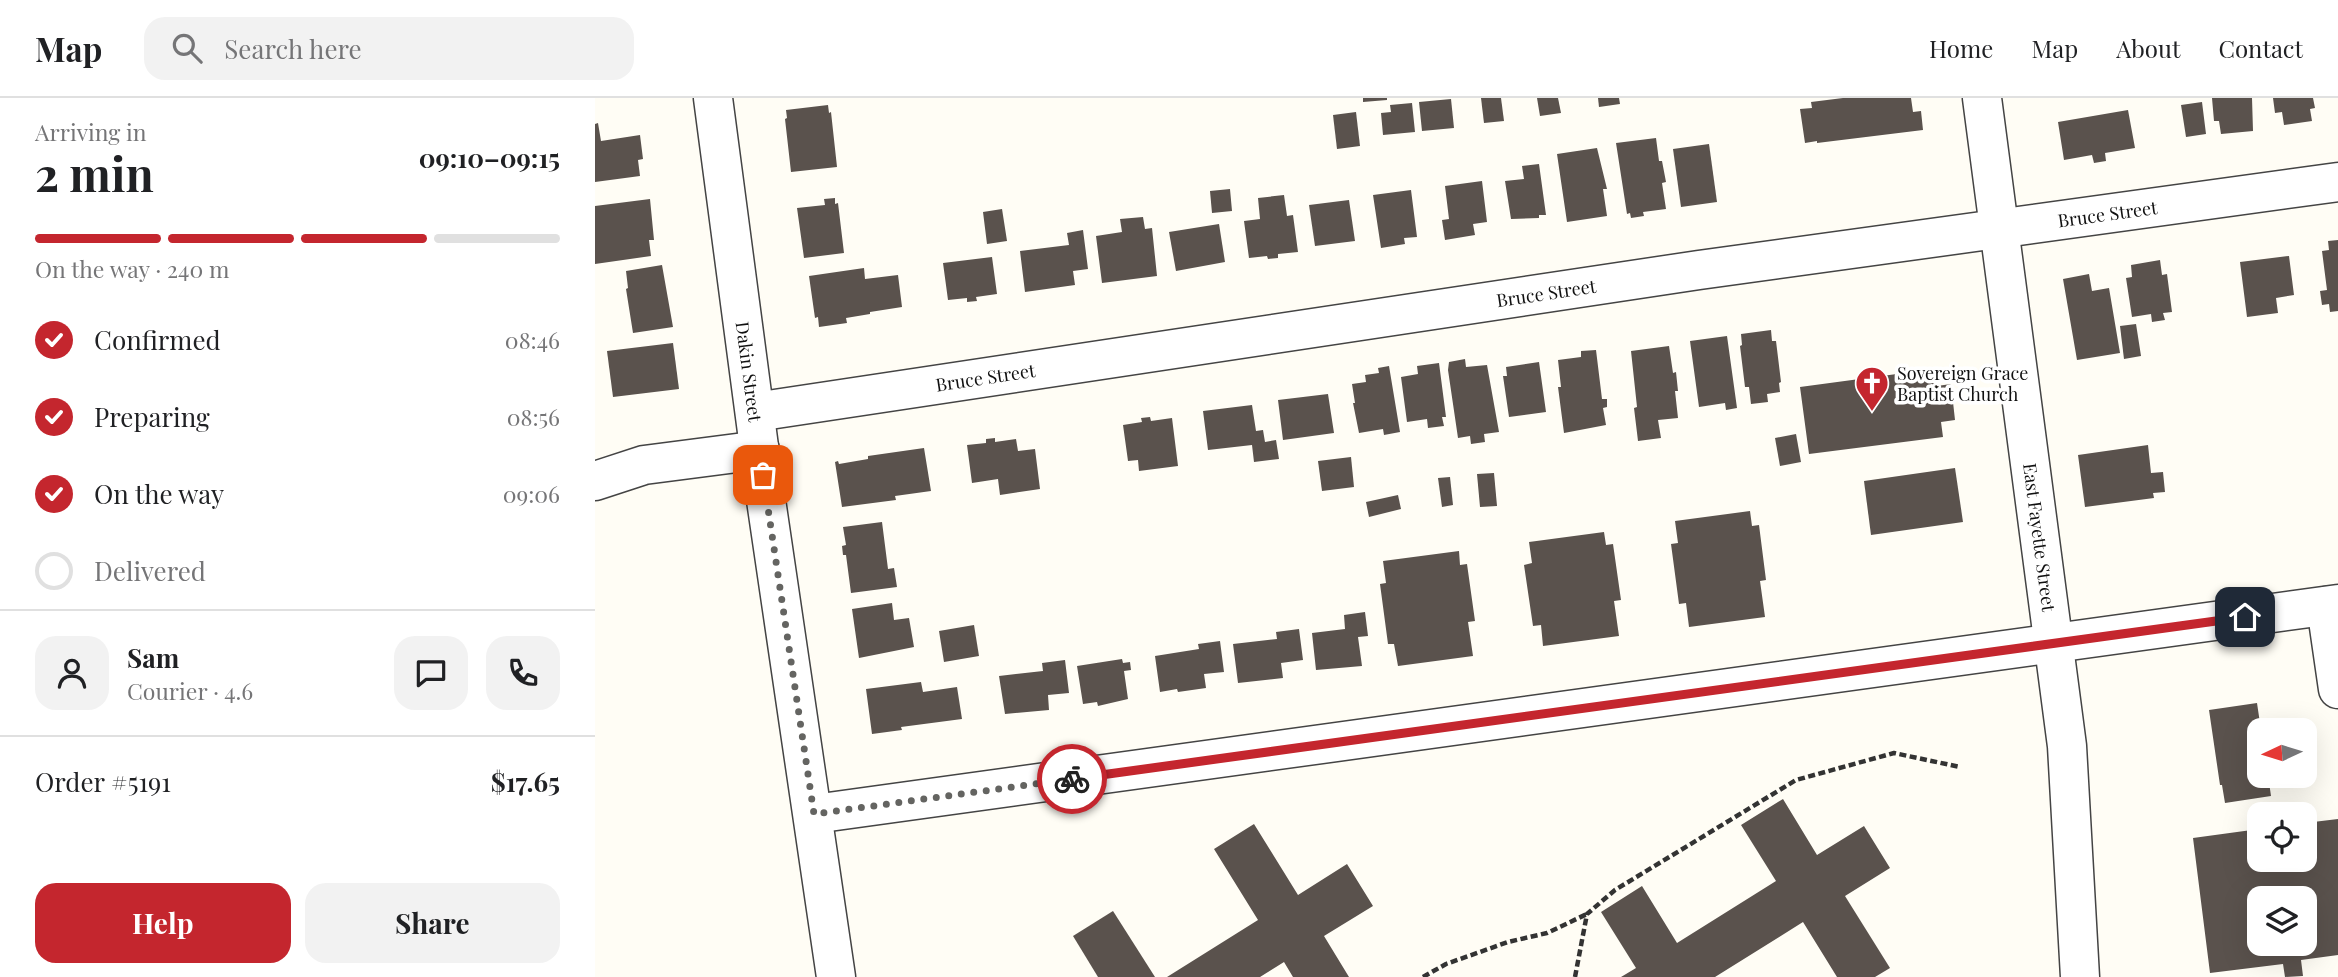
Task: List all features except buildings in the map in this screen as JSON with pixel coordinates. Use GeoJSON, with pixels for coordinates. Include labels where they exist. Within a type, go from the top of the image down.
{"type":"FeatureCollection","features":[{"type":"Feature","properties":{"kind":"street","name":"Dakin Street"},"geometry":{"type":"LineString","coordinates":[[713,98],[760,450],[836,977]]}},
{"type":"Feature","properties":{"kind":"street","name":"East Fayette Street"},"geometry":{"type":"LineString","coordinates":[[1982,98],[2067,746],[2080,977]]}},
{"type":"Feature","properties":{"kind":"street","name":"Bruce Street"},"geometry":{"type":"LineString","coordinates":[[755,412],[1685,272],[2338,182]]}},
{"type":"Feature","properties":{"kind":"street"},"geometry":{"type":"LineString","coordinates":[[595,481],[644,465],[760,450]]}},
{"type":"Feature","properties":{"kind":"street"},"geometry":{"type":"LineString","coordinates":[[814,814],[2332,605],[2338,689]]}},
{"type":"Feature","properties":{"kind":"path"},"geometry":{"type":"LineString","coordinates":[[1423,977],[1446,964],[1508,942],[1547,933],[1587,914],[1615,890],[1796,780],[1894,753],[1959,767]]}},
{"type":"Feature","properties":{"kind":"path"},"geometry":{"type":"LineString","coordinates":[[1576,977],[1587,914]]}},
{"type":"Feature","properties":{"kind":"way so far"},"geometry":{"type":"LineString","coordinates":[[763,475],[814,814],[1072,779]]}},
{"type":"Feature","properties":{"kind":"place","name":"Sovereign Grace Baptist Church"},"geometry":{"type":"Point","coordinates":[1872,413]}},
{"type":"Feature","properties":{"kind":"route"},"geometry":{"type":"LineString","coordinates":[[1072,779],[2245,617]]}}]}
